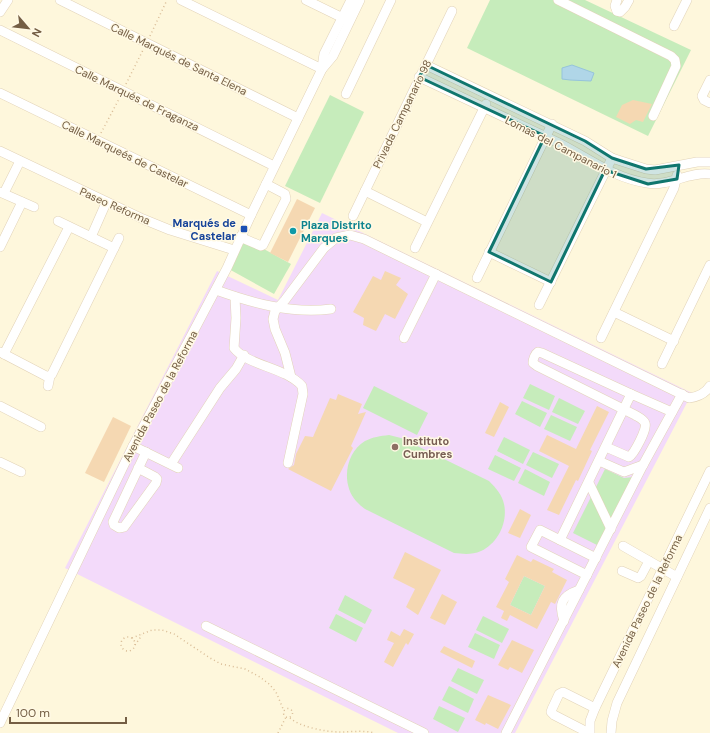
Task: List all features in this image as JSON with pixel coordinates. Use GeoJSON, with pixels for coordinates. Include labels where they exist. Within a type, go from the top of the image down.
{"type":"FeatureCollection","features":[{"type":"Feature","properties":{"kind":"street"},"geometry":{"type":"LineString","coordinates":[[0,12],[8,0]]}},
{"type":"Feature","properties":{"kind":"street","name":"Calle Marqués de Santa Elena"},"geometry":{"type":"LineString","coordinates":[[60,0],[146,44],[298,118]]}},
{"type":"Feature","properties":{"kind":"street"},"geometry":{"type":"LineString","coordinates":[[181,0],[322,69]]}},
{"type":"Feature","properties":{"kind":"street"},"geometry":{"type":"LineString","coordinates":[[306,0],[346,19]]}},
{"type":"Feature","properties":{"kind":"street","name":"Avenida Paseo de la Reforma"},"geometry":{"type":"LineString","coordinates":[[0,723],[133,446],[216,290],[250,215],[322,69],[333,56],[351,0]]}},
{"type":"Feature","properties":{"kind":"street","name":"Avenida Paseo de la Reforma"},"geometry":{"type":"LineString","coordinates":[[346,19],[360,0]]}},
{"type":"Feature","properties":{"kind":"street"},"geometry":{"type":"LineString","coordinates":[[346,94],[391,0]]}},
{"type":"Feature","properties":{"kind":"street"},"geometry":{"type":"LineString","coordinates":[[558,0],[671,56],[675,60],[676,66],[653,116]]}},
{"type":"Feature","properties":{"kind":"street"},"geometry":{"type":"LineString","coordinates":[[610,25],[617,11],[615,6],[617,0]]}},
{"type":"Feature","properties":{"kind":"street"},"geometry":{"type":"LineString","coordinates":[[617,11],[620,12],[623,10],[629,0]]}},
{"type":"Feature","properties":{"kind":"street"},"geometry":{"type":"LineString","coordinates":[[674,26],[688,0]]}},
{"type":"Feature","properties":{"kind":"street","name":"Privada Campanario 98"},"geometry":{"type":"LineString","coordinates":[[353,216],[452,11]]}},
{"type":"Feature","properties":{"kind":"street","name":"Calle Marqués de Fraganza"},"geometry":{"type":"LineString","coordinates":[[0,30],[274,166]]}},
{"type":"Feature","properties":{"kind":"street","name":"Lomas del Campanario 1"},"geometry":{"type":"LineString","coordinates":[[426,65],[552,124],[585,141],[612,158],[646,169],[664,169],[697,162],[710,162]]}},
{"type":"Feature","properties":{"kind":"street","name":"Lomas del Campanario 1"},"geometry":{"type":"LineString","coordinates":[[419,78],[545,136],[576,152],[605,170],[622,177],[648,184],[661,184],[694,175],[710,174]]}},
{"type":"Feature","properties":{"kind":"street"},"geometry":{"type":"LineString","coordinates":[[710,80],[702,96],[704,100],[710,103]]}},
{"type":"Feature","properties":{"kind":"street","name":"Calle Marqueés de Castelar"},"geometry":{"type":"LineString","coordinates":[[0,93],[250,215]]}},
{"type":"Feature","properties":{"kind":"street"},"geometry":{"type":"LineString","coordinates":[[414,248],[490,96]]}},
{"type":"Feature","properties":{"kind":"street"},"geometry":{"type":"LineString","coordinates":[[477,278],[552,124]]}},
{"type":"Feature","properties":{"kind":"street","name":"Paseo Reforma"},"geometry":{"type":"LineString","coordinates":[[0,151],[143,220],[234,250]]}},
{"type":"Feature","properties":{"kind":"street"},"geometry":{"type":"LineString","coordinates":[[539,305],[612,158]]}},
{"type":"Feature","properties":{"kind":"street"},"geometry":{"type":"LineString","coordinates":[[20,161],[2,192],[34,207]]}},
{"type":"Feature","properties":{"kind":"street"},"geometry":{"type":"LineString","coordinates":[[601,338],[677,179],[679,165]]}},
{"type":"Feature","properties":{"kind":"street"},"geometry":{"type":"LineString","coordinates":[[240,237],[261,246],[264,245],[286,199],[285,194],[266,184]]}},
{"type":"Feature","properties":{"kind":"street"},"geometry":{"type":"LineString","coordinates":[[365,191],[427,222]]}},
{"type":"Feature","properties":{"kind":"street"},"geometry":{"type":"LineString","coordinates":[[0,246],[22,202]]}},
{"type":"Feature","properties":{"kind":"street"},"geometry":{"type":"LineString","coordinates":[[91,237],[106,203]]}},
{"type":"Feature","properties":{"kind":"street"},"geometry":{"type":"LineString","coordinates":[[58,221],[114,248]]}},
{"type":"Feature","properties":{"kind":"street"},"geometry":{"type":"LineString","coordinates":[[50,376],[46,376],[2,353],[69,226]]}},
{"type":"Feature","properties":{"kind":"street"},"geometry":{"type":"LineString","coordinates":[[291,377],[285,353],[275,329],[273,319],[274,311],[285,300],[324,248],[336,238],[350,235],[364,239],[689,398],[703,394],[710,386]]}},
{"type":"Feature","properties":{"kind":"street"},"geometry":{"type":"LineString","coordinates":[[48,386],[50,376],[119,238]]}},
{"type":"Feature","properties":{"kind":"street"},"geometry":{"type":"LineString","coordinates":[[489,252],[551,282]]}},
{"type":"Feature","properties":{"kind":"street"},"geometry":{"type":"LineString","coordinates":[[662,364],[710,266]]}},
{"type":"Feature","properties":{"kind":"street"},"geometry":{"type":"LineString","coordinates":[[404,338],[436,274]]}},
{"type":"Feature","properties":{"kind":"street"},"geometry":{"type":"LineString","coordinates":[[216,290],[235,297],[277,308],[305,311],[331,309]]}},
{"type":"Feature","properties":{"kind":"street"},"geometry":{"type":"LineString","coordinates":[[235,297],[236,318],[234,348],[244,356],[291,377],[302,386],[303,394],[288,463]]}},
{"type":"Feature","properties":{"kind":"street"},"geometry":{"type":"LineString","coordinates":[[614,312],[674,341]]}},
{"type":"Feature","properties":{"kind":"street"},"geometry":{"type":"LineString","coordinates":[[606,446],[629,457],[632,455],[639,442],[646,424],[643,420],[537,366],[533,363],[533,361],[538,352],[672,412]]}},
{"type":"Feature","properties":{"kind":"street"},"geometry":{"type":"LineString","coordinates":[[133,446],[174,466],[220,388],[236,369],[244,356]]}},
{"type":"Feature","properties":{"kind":"street"},"geometry":{"type":"LineString","coordinates":[[560,540],[632,394]]}},
{"type":"Feature","properties":{"kind":"street"},"geometry":{"type":"LineString","coordinates":[[506,733],[643,464],[682,394]]}},
{"type":"Feature","properties":{"kind":"street"},"geometry":{"type":"LineString","coordinates":[[0,406],[41,427]]}},
{"type":"Feature","properties":{"kind":"street"},"geometry":{"type":"LineString","coordinates":[[138,468],[157,479],[124,527],[119,528],[114,525],[113,522],[138,468],[146,452]]}},
{"type":"Feature","properties":{"kind":"street"},"geometry":{"type":"LineString","coordinates":[[599,461],[624,472],[643,464]]}},
{"type":"Feature","properties":{"kind":"street"},"geometry":{"type":"LineString","coordinates":[[0,462],[21,472]]}},
{"type":"Feature","properties":{"kind":"street","name":"Avenida Paseo de la Reforma"},"geometry":{"type":"LineString","coordinates":[[589,733],[590,721],[595,708],[710,471]]}},
{"type":"Feature","properties":{"kind":"street"},"geometry":{"type":"LineString","coordinates":[[588,483],[611,529]]}},
{"type":"Feature","properties":{"kind":"street","name":"Avenida Paseo de la Reforma"},"geometry":{"type":"LineString","coordinates":[[611,733],[612,721],[617,703],[710,508]]}},
{"type":"Feature","properties":{"kind":"street"},"geometry":{"type":"LineString","coordinates":[[587,575],[531,547],[540,530],[596,558]]}},
{"type":"Feature","properties":{"kind":"street"},"geometry":{"type":"LineString","coordinates":[[623,546],[676,577]]}},
{"type":"Feature","properties":{"kind":"street"},"geometry":{"type":"LineString","coordinates":[[622,571],[638,578],[649,561]]}},
{"type":"Feature","properties":{"kind":"street"},"geometry":{"type":"LineString","coordinates":[[639,619],[653,626]]}},
{"type":"Feature","properties":{"kind":"street"},"geometry":{"type":"LineString","coordinates":[[206,626],[424,733]]}},
{"type":"Feature","properties":{"kind":"street"},"geometry":{"type":"LineString","coordinates":[[589,733],[551,712],[559,694],[563,692],[595,708]]}},
{"type":"Feature","properties":{"kind":"path"},"geometry":{"type":"LineString","coordinates":[[97,141],[167,0]]}},
{"type":"Feature","properties":{"kind":"path"},"geometry":{"type":"LineString","coordinates":[[142,635],[131,651],[127,652],[121,648],[120,644],[124,638],[132,638],[152,630],[162,630],[174,634],[221,664],[245,669],[260,677],[276,692],[284,711],[283,714],[300,724],[318,730],[338,732],[362,731],[374,733]]}},
{"type":"Feature","properties":{"kind":"path"},"geometry":{"type":"LineString","coordinates":[[132,638],[135,645]]}},
{"type":"Feature","properties":{"kind":"path"},"geometry":{"type":"LineString","coordinates":[[284,711],[288,709],[292,711],[292,716],[290,718]]}},
{"type":"Feature","properties":{"kind":"path"},"geometry":{"type":"LineString","coordinates":[[278,733],[286,717]]}},
{"type":"Feature","properties":{"kind":"highlighted area"},"geometry":{"type":"Polygon","coordinates":[[[426,65],[585,141],[612,158],[646,169],[679,165],[677,179],[648,184],[605,170],[551,282],[489,252],[545,136],[419,77],[426,65]]]}},
{"type":"Feature","properties":{"kind":"shaded area","name":"Instituto Cumbres"},"geometry":{"type":"Polygon","coordinates":[[[322,213],[692,393],[515,733],[398,733],[65,568],[217,271],[278,300],[322,213]]]}},
{"type":"Feature","properties":{"kind":"green space"},"geometry":{"type":"Polygon","coordinates":[[[490,0],[585,0],[691,50],[648,136],[467,48],[490,0]]]}},
{"type":"Feature","properties":{"kind":"green space"},"geometry":{"type":"Polygon","coordinates":[[[330,95],[364,112],[320,203],[285,186],[330,95]]]}},
{"type":"Feature","properties":{"kind":"green space"},"geometry":{"type":"Polygon","coordinates":[[[244,238],[291,264],[274,294],[227,268],[244,238]]]}},
{"type":"Feature","properties":{"kind":"green space"},"geometry":{"type":"Polygon","coordinates":[[[530,384],[555,396],[549,410],[523,398],[530,384]]]}},
{"type":"Feature","properties":{"kind":"green space"},"geometry":{"type":"Polygon","coordinates":[[[374,386],[428,413],[417,435],[363,408],[374,386]]]}},
{"type":"Feature","properties":{"kind":"green space"},"geometry":{"type":"Polygon","coordinates":[[[559,398],[585,411],[578,424],[552,412],[559,398]]]}},
{"type":"Feature","properties":{"kind":"green space"},"geometry":{"type":"Polygon","coordinates":[[[522,401],[547,413],[540,427],[515,414],[522,401]]]}},
{"type":"Feature","properties":{"kind":"green space"},"geometry":{"type":"Polygon","coordinates":[[[551,415],[577,427],[570,441],[544,429],[551,415]]]}},
{"type":"Feature","properties":{"kind":"green space"},"geometry":{"type":"Polygon","coordinates":[[[389,435],[401,438],[489,481],[492,484],[502,498],[505,511],[503,525],[492,543],[478,552],[468,554],[454,553],[365,509],[356,501],[351,494],[347,478],[347,469],[353,453],[358,446],[365,441],[389,435]]]}},
{"type":"Feature","properties":{"kind":"green space"},"geometry":{"type":"Polygon","coordinates":[[[504,437],[530,450],[523,464],[497,451],[504,437]]]}},
{"type":"Feature","properties":{"kind":"green space"},"geometry":{"type":"Polygon","coordinates":[[[533,452],[559,464],[552,478],[526,465],[533,452]]]}},
{"type":"Feature","properties":{"kind":"green space"},"geometry":{"type":"Polygon","coordinates":[[[495,455],[521,468],[514,481],[488,469],[495,455]]]}},
{"type":"Feature","properties":{"kind":"green space"},"geometry":{"type":"Polygon","coordinates":[[[525,469],[550,482],[544,496],[518,483],[525,469]]]}},
{"type":"Feature","properties":{"kind":"green space"},"geometry":{"type":"Polygon","coordinates":[[[605,469],[624,478],[633,477],[599,546],[573,533],[605,469]]]}},
{"type":"Feature","properties":{"kind":"green space"},"geometry":{"type":"Polygon","coordinates":[[[524,576],[545,586],[531,615],[510,605],[524,576]]]}},
{"type":"Feature","properties":{"kind":"green space"},"geometry":{"type":"Polygon","coordinates":[[[345,595],[372,610],[365,624],[338,610],[345,595]]]}},
{"type":"Feature","properties":{"kind":"green space"},"geometry":{"type":"Polygon","coordinates":[[[336,614],[363,628],[356,642],[329,628],[336,614]]]}},
{"type":"Feature","properties":{"kind":"green space"},"geometry":{"type":"Polygon","coordinates":[[[483,616],[509,629],[502,643],[476,630],[483,616]]]}},
{"type":"Feature","properties":{"kind":"green space"},"geometry":{"type":"Polygon","coordinates":[[[475,633],[500,645],[494,659],[468,647],[475,633]]]}},
{"type":"Feature","properties":{"kind":"green space"},"geometry":{"type":"Polygon","coordinates":[[[458,668],[484,680],[477,694],[451,681],[458,668]]]}},
{"type":"Feature","properties":{"kind":"green space"},"geometry":{"type":"Polygon","coordinates":[[[449,686],[474,699],[468,713],[442,700],[449,686]]]}},
{"type":"Feature","properties":{"kind":"green space"},"geometry":{"type":"Polygon","coordinates":[[[439,706],[465,718],[458,732],[433,719],[439,706]]]}},
{"type":"Feature","properties":{"kind":"water"},"geometry":{"type":"Polygon","coordinates":[[[572,65],[594,73],[591,81],[562,79],[562,68],[572,65]]]}},
{"type":"Feature","properties":{"kind":"building"},"geometry":{"type":"Polygon","coordinates":[[[633,100],[652,104],[643,122],[636,120],[630,124],[616,117],[622,105],[633,100]]]}},
{"type":"Feature","properties":{"kind":"building","name":"Plaza Distrito Marques"},"geometry":{"type":"Polygon","coordinates":[[[297,199],[315,208],[288,262],[270,253],[297,199]]]}},
{"type":"Feature","properties":{"kind":"building"},"geometry":{"type":"Polygon","coordinates":[[[385,271],[401,278],[396,285],[408,294],[395,319],[385,314],[376,331],[363,325],[364,318],[353,312],[373,276],[381,280],[385,271]]]}},
{"type":"Feature","properties":{"kind":"building"},"geometry":{"type":"Polygon","coordinates":[[[338,394],[362,404],[358,414],[366,412],[351,446],[353,448],[331,491],[288,469],[294,465],[296,454],[305,436],[313,437],[330,398],[336,400],[338,394]]]}},
{"type":"Feature","properties":{"kind":"building"},"geometry":{"type":"Polygon","coordinates":[[[500,402],[509,407],[494,437],[485,433],[500,402]]]}},
{"type":"Feature","properties":{"kind":"building"},"geometry":{"type":"Polygon","coordinates":[[[597,406],[609,412],[590,450],[592,451],[578,481],[576,480],[559,515],[547,510],[569,466],[539,451],[547,435],[576,449],[597,406]]]}},
{"type":"Feature","properties":{"kind":"building"},"geometry":{"type":"Polygon","coordinates":[[[113,417],[131,426],[104,482],[85,473],[113,417]]]}},
{"type":"Feature","properties":{"kind":"building"},"geometry":{"type":"Polygon","coordinates":[[[520,509],[531,515],[520,538],[508,533],[520,509]]]}},
{"type":"Feature","properties":{"kind":"building"},"geometry":{"type":"Polygon","coordinates":[[[405,552],[441,570],[418,615],[406,607],[415,589],[393,578],[405,552]]]}},
{"type":"Feature","properties":{"kind":"building"},"geometry":{"type":"Polygon","coordinates":[[[517,555],[531,562],[533,559],[554,569],[552,572],[567,580],[555,604],[551,602],[537,629],[510,615],[507,621],[501,618],[504,611],[496,607],[509,582],[505,579],[517,555]],[[524,576],[510,605],[531,615],[545,586],[524,576]]]}},
{"type":"Feature","properties":{"kind":"building"},"geometry":{"type":"Polygon","coordinates":[[[442,594],[457,602],[445,625],[430,618],[442,594]]]}},
{"type":"Feature","properties":{"kind":"building"},"geometry":{"type":"Polygon","coordinates":[[[404,629],[414,634],[408,645],[406,643],[393,667],[384,662],[394,643],[387,640],[391,631],[400,636],[404,629]]]}},
{"type":"Feature","properties":{"kind":"building"},"geometry":{"type":"Polygon","coordinates":[[[512,640],[534,650],[522,673],[510,667],[508,670],[498,665],[512,640]]]}},
{"type":"Feature","properties":{"kind":"building"},"geometry":{"type":"Polygon","coordinates":[[[444,646],[475,661],[472,668],[440,652],[444,646]]]}},
{"type":"Feature","properties":{"kind":"building"},"geometry":{"type":"Polygon","coordinates":[[[488,695],[511,705],[498,729],[486,723],[485,725],[475,720],[488,695]]]}},
{"type":"Feature","properties":{"kind":"place","name":"Marqués de Castelar"},"geometry":{"type":"Point","coordinates":[244,229]}},
{"type":"Feature","properties":{"kind":"place","name":"Plaza Distrito Marques"},"geometry":{"type":"Point","coordinates":[293,231]}},
{"type":"Feature","properties":{"kind":"place","name":"Instituto Cumbres"},"geometry":{"type":"Point","coordinates":[395,447]}}]}
